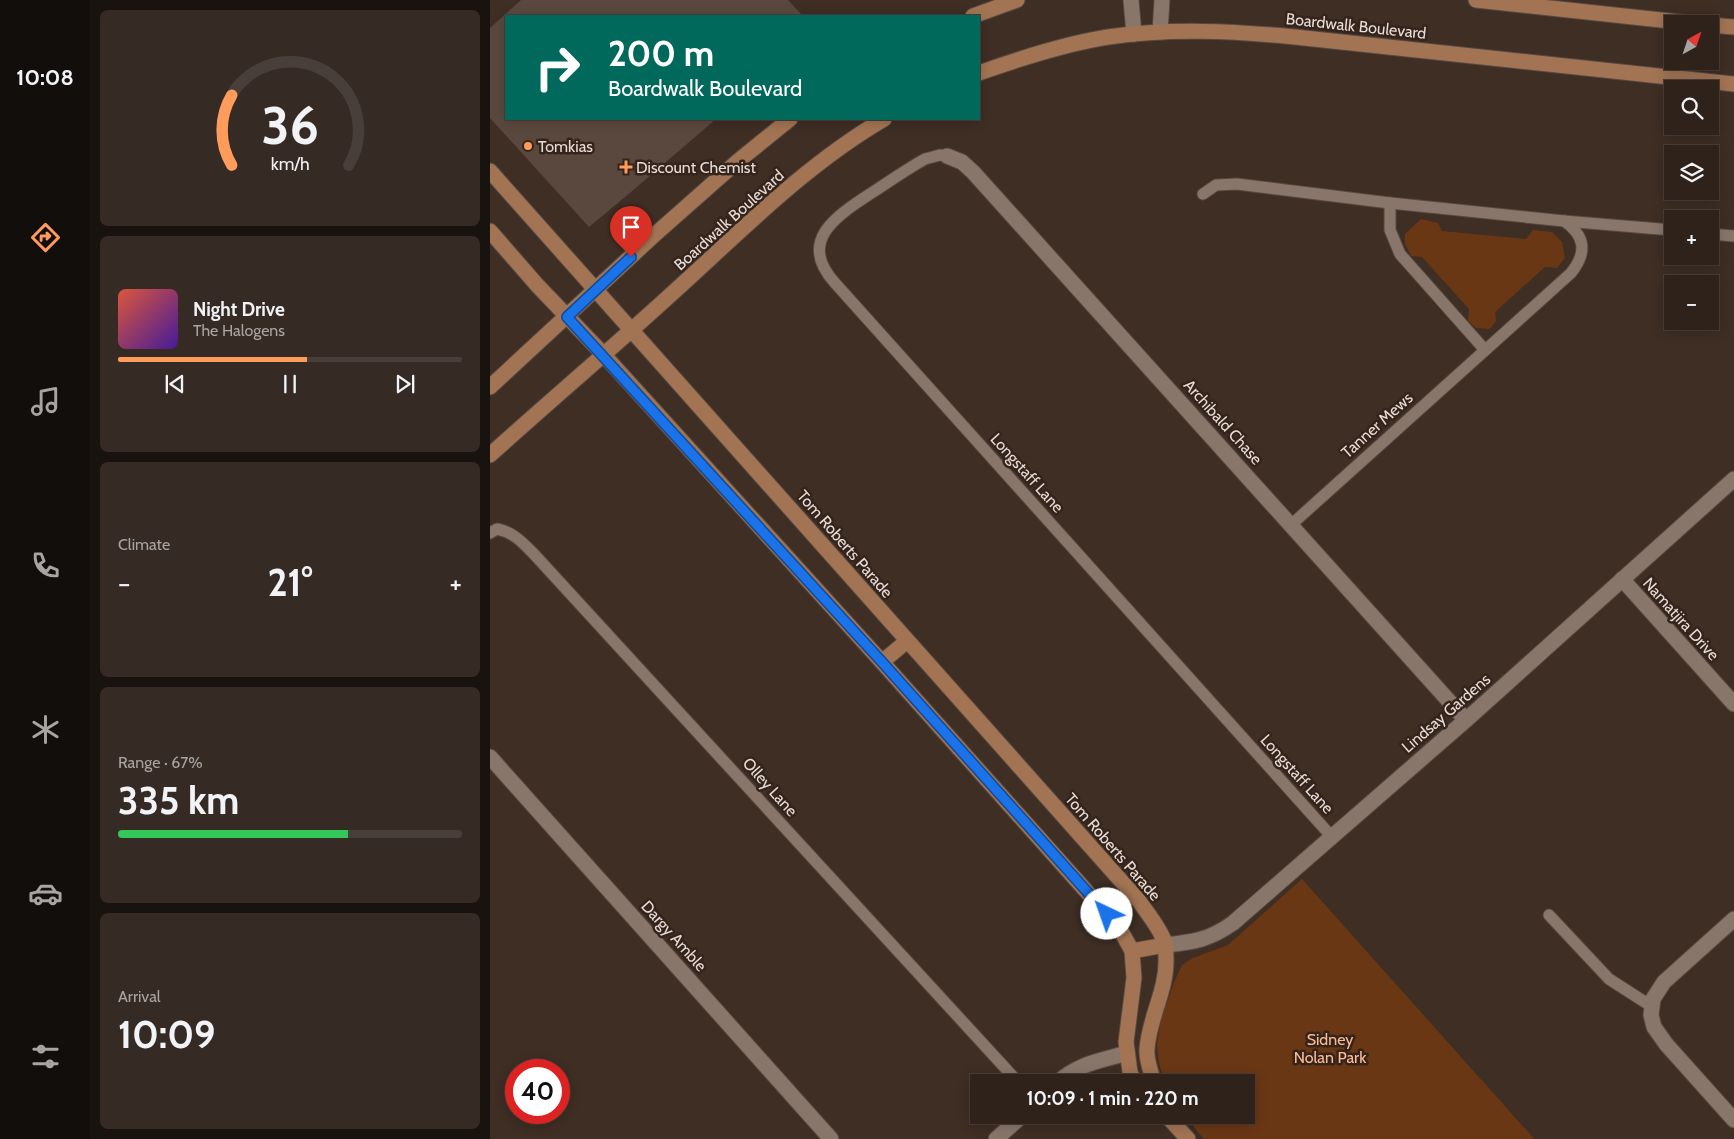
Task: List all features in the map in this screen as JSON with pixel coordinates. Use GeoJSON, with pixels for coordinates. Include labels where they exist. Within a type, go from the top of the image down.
{"type":"FeatureCollection","features":[{"type":"Feature","properties":{"kind":"street"},"geometry":{"type":"LineString","coordinates":[[975,15],[1017,0]]}},
{"type":"Feature","properties":{"kind":"street"},"geometry":{"type":"LineString","coordinates":[[1131,0],[1134,34]]}},
{"type":"Feature","properties":{"kind":"street"},"geometry":{"type":"LineString","coordinates":[[1160,32],[1162,0]]}},
{"type":"Feature","properties":{"kind":"street"},"geometry":{"type":"LineString","coordinates":[[1476,0],[1664,20]]}},
{"type":"Feature","properties":{"kind":"street"},"geometry":{"type":"LineString","coordinates":[[1719,26],[1734,27]]}},
{"type":"Feature","properties":{"kind":"street","name":"Boardwalk Boulevard"},"geometry":{"type":"LineString","coordinates":[[980,73],[1017,59],[1107,37],[1160,32],[1240,32],[1734,84]]}},
{"type":"Feature","properties":{"kind":"street"},"geometry":{"type":"LineString","coordinates":[[490,387],[652,237],[738,161],[789,120]]}},
{"type":"Feature","properties":{"kind":"street","name":"Boardwalk Boulevard"},"geometry":{"type":"LineString","coordinates":[[490,455],[790,188],[857,135],[882,120]]}},
{"type":"Feature","properties":{"kind":"street","name":"Archibald Chase"},"geometry":{"type":"LineString","coordinates":[[948,156],[962,162],[973,172],[1292,524],[1466,720]]}},
{"type":"Feature","properties":{"kind":"street","name":"Tom Roberts Parade"},"geometry":{"type":"LineString","coordinates":[[490,171],[1139,901],[1166,945]]}},
{"type":"Feature","properties":{"kind":"street"},"geometry":{"type":"LineString","coordinates":[[490,231],[882,662],[1120,929],[1132,951],[1134,978],[1126,1042],[1131,1074]]}},
{"type":"Feature","properties":{"kind":"street","name":"Lindsay Gardens"},"geometry":{"type":"LineString","coordinates":[[1166,945],[1192,942],[1222,931],[1466,720],[1734,479]]}},
{"type":"Feature","properties":{"kind":"street","name":"Namatjira Drive"},"geometry":{"type":"LineString","coordinates":[[1622,579],[1734,704]]}},
{"type":"Feature","properties":{"kind":"street"},"geometry":{"type":"LineString","coordinates":[[882,662],[907,641]]}},
{"type":"Feature","properties":{"kind":"street","name":"Dargy Amble"},"geometry":{"type":"LineString","coordinates":[[490,757],[831,1139]]}},
{"type":"Feature","properties":{"kind":"street"},"geometry":{"type":"LineString","coordinates":[[1734,920],[1664,982],[1651,1006],[1652,1022],[1658,1034],[1734,1120]]}},
{"type":"Feature","properties":{"kind":"street"},"geometry":{"type":"LineString","coordinates":[[1132,951],[1166,945],[1165,978],[1147,1050],[1152,1074]]}},
{"type":"Feature","properties":{"kind":"street"},"geometry":{"type":"LineString","coordinates":[[1068,1074],[1084,1064],[1147,1050]]}},
{"type":"Feature","properties":{"kind":"street"},"geometry":{"type":"LineString","coordinates":[[996,1139],[1013,1124]]}},
{"type":"Feature","properties":{"kind":"street"},"geometry":{"type":"LineString","coordinates":[[1175,1124],[1188,1139]]}},
{"type":"Feature","properties":{"kind":"lane","name":"Longstaff Lane"},"geometry":{"type":"LineString","coordinates":[[948,156],[940,155],[925,159],[843,212],[829,227],[820,242],[819,258],[823,268],[835,284],[1332,837]]}},
{"type":"Feature","properties":{"kind":"lane"},"geometry":{"type":"LineString","coordinates":[[1203,194],[1216,185],[1225,183],[1390,203],[1664,229]]}},
{"type":"Feature","properties":{"kind":"lane"},"geometry":{"type":"LineString","coordinates":[[1390,203],[1390,230],[1400,254],[1485,350]]}},
{"type":"Feature","properties":{"kind":"lane","name":"Tanner Mews"},"geometry":{"type":"LineString","coordinates":[[1292,524],[1571,273],[1582,254],[1581,240],[1564,221]]}},
{"type":"Feature","properties":{"kind":"lane"},"geometry":{"type":"LineString","coordinates":[[1719,235],[1734,236]]}},
{"type":"Feature","properties":{"kind":"lane","name":"Olley Lane"},"geometry":{"type":"LineString","coordinates":[[490,533],[497,529],[505,530],[515,536],[533,553],[1011,1074]]}},
{"type":"Feature","properties":{"kind":"lane"},"geometry":{"type":"LineString","coordinates":[[1549,915],[1609,979],[1651,1006]]}},
{"type":"Feature","properties":{"kind":"green space"},"geometry":{"type":"Polygon","coordinates":[[[1421,219],[1438,223],[1442,231],[1526,239],[1533,230],[1552,232],[1562,242],[1565,258],[1557,268],[1545,267],[1495,312],[1496,321],[1490,329],[1476,328],[1468,321],[1469,309],[1422,257],[1411,256],[1405,244],[1405,234],[1421,219]]]}},
{"type":"Feature","properties":{"kind":"green space","name":"Sidney Nolan Park"},"geometry":{"type":"Polygon","coordinates":[[[1302,879],[1534,1139],[1204,1139],[1191,1124],[1255,1124],[1255,1074],[1162,1074],[1157,1044],[1161,1020],[1182,965],[1193,958],[1228,945],[1302,879]]]}},
{"type":"Feature","properties":{"kind":"building"},"geometry":{"type":"Polygon","coordinates":[[[521,0],[788,0],[802,15],[505,15],[505,120],[715,120],[589,227],[490,118],[490,28],[521,0]]]}},
{"type":"Feature","properties":{"kind":"place","name":"Tomkias"},"geometry":{"type":"Point","coordinates":[528,146]}},
{"type":"Feature","properties":{"kind":"place","name":"Discount Chemist"},"geometry":{"type":"Point","coordinates":[626,167]}},
{"type":"Feature","properties":{"kind":"route"},"geometry":{"type":"LineString","coordinates":[[631,257],[567,317],[603,354],[882,662],[1107,914]]}}]}
